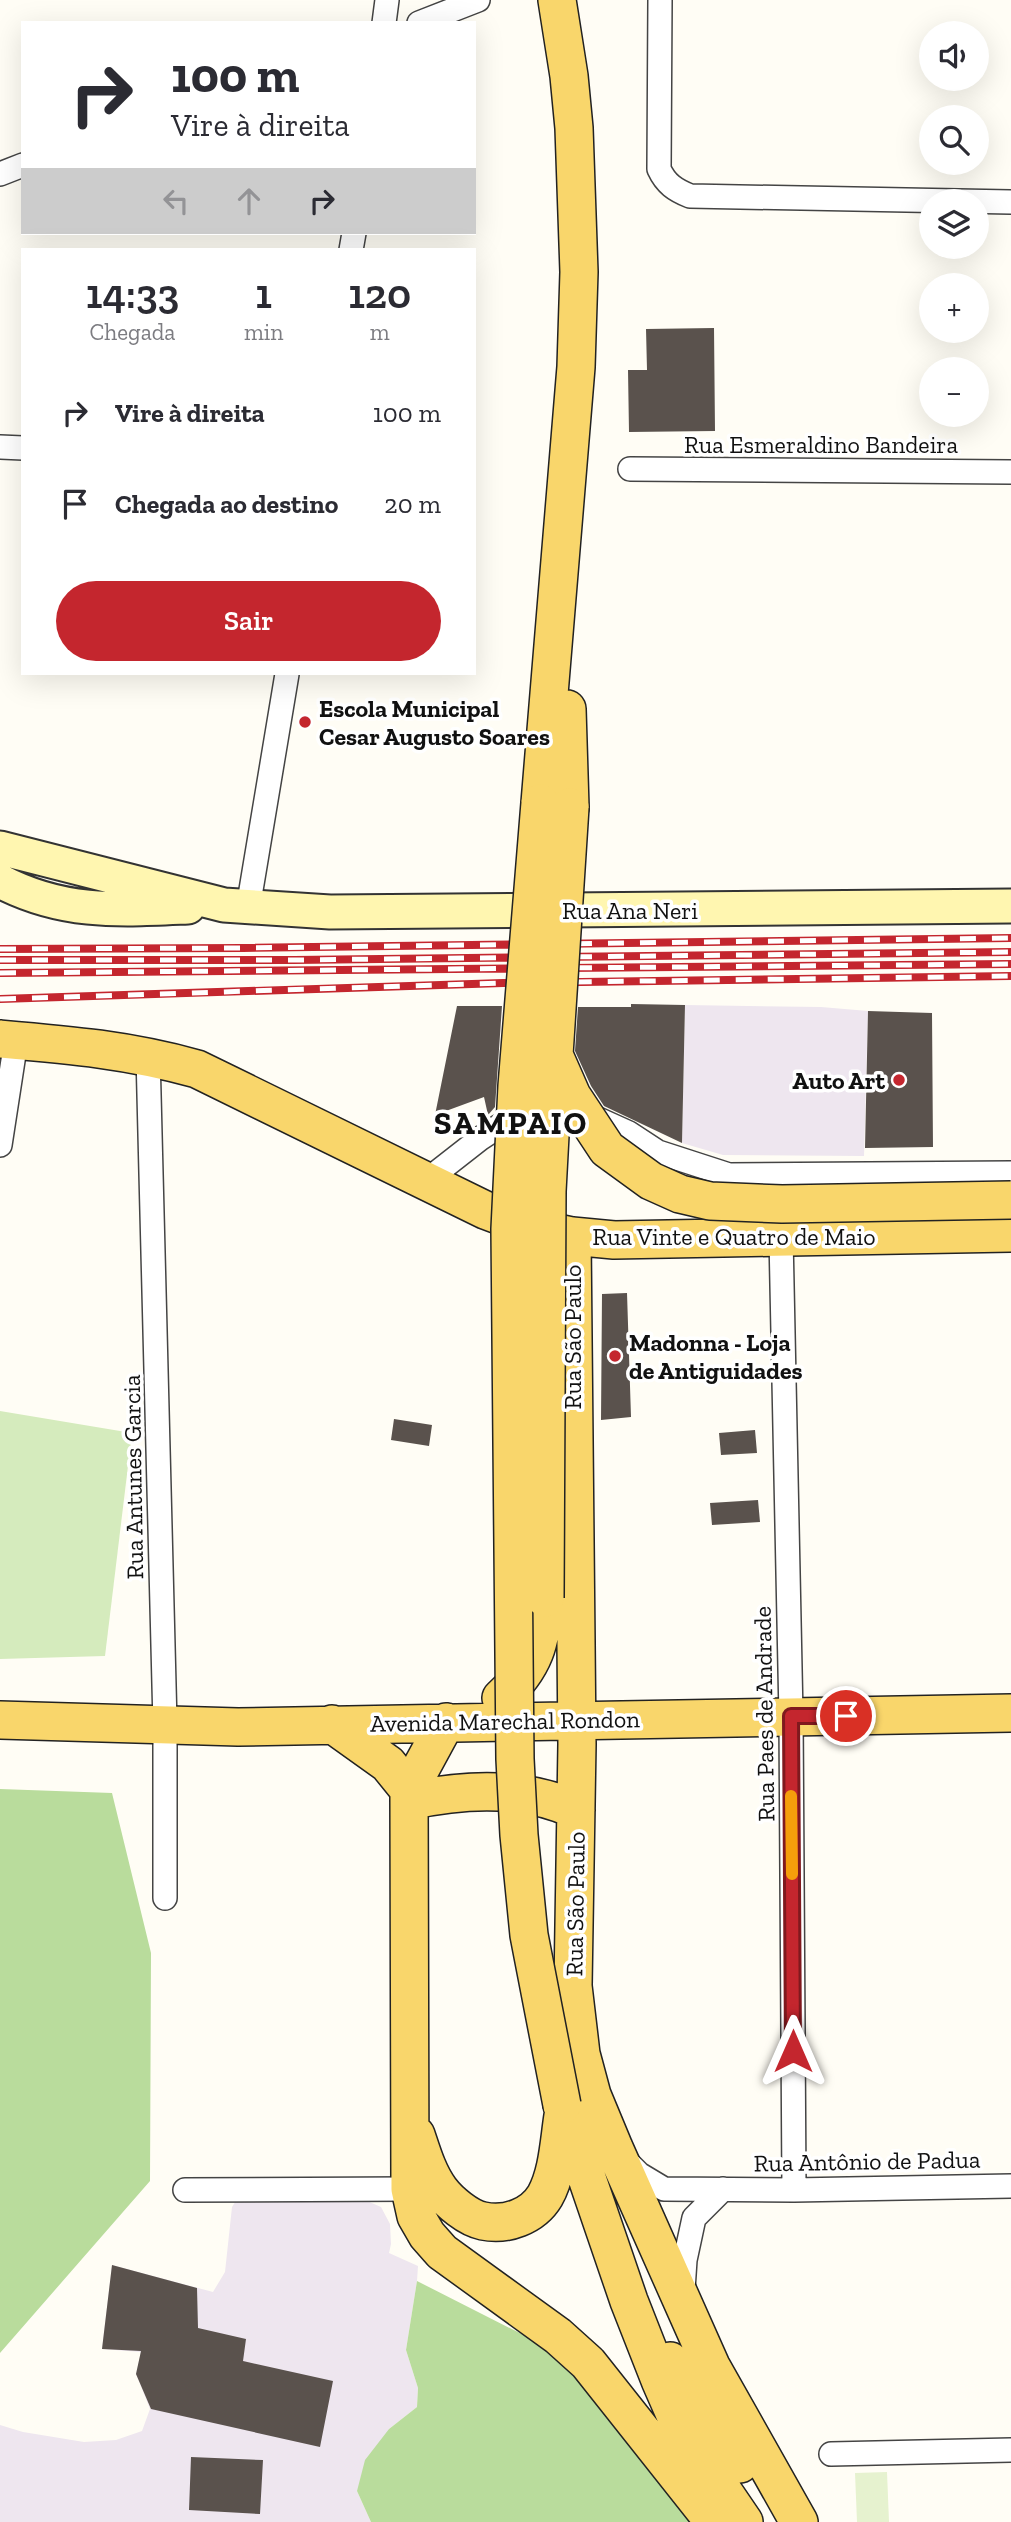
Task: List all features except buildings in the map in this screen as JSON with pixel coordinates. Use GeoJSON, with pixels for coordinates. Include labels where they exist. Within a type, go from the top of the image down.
{"type":"FeatureCollection","features":[{"type":"Feature","properties":{"kind":"main road"},"geometry":{"type":"LineString","coordinates":[[557,0],[569,76],[578,201],[576,367],[556,621],[567,705],[517,1086],[510,1242],[515,1759],[519,1835],[529,1935],[563,2108],[629,2301],[677,2419],[744,2522]]}},
{"type":"Feature","properties":{"kind":"main road"},"geometry":{"type":"LineString","coordinates":[[555,805],[554,1055],[547,1191],[545,1598],[542,1635],[522,1676],[489,1709],[454,1722],[409,1796],[410,2189],[416,2216],[427,2235],[465,2270],[536,2320],[588,2363],[714,2522]]}},
{"type":"Feature","properties":{"kind":"main road"},"geometry":{"type":"LineString","coordinates":[[0,848],[236,907]]}},
{"type":"Feature","properties":{"kind":"main road"},"geometry":{"type":"LineString","coordinates":[[0,881],[39,899],[94,909],[236,907]]}},
{"type":"Feature","properties":{"kind":"main road","name":"Rua Ana Neri"},"geometry":{"type":"LineString","coordinates":[[236,907],[370,912],[1011,906]]}},
{"type":"Feature","properties":{"kind":"main road","name":"Rua Vinte e Quatro de Maio"},"geometry":{"type":"LineString","coordinates":[[8,1040],[75,1045],[148,1055],[197,1069],[480,1208],[530,1227],[572,1236],[614,1240],[1011,1233]]}},
{"type":"Feature","properties":{"kind":"main road"},"geometry":{"type":"LineString","coordinates":[[554,1055],[572,1096],[607,1149],[651,1181],[680,1194],[740,1204],[1011,1200]]}},
{"type":"Feature","properties":{"kind":"main road","name":"Rua São Paulo"},"geometry":{"type":"LineString","coordinates":[[572,1236],[577,1721],[573,1986],[581,2054],[592,2095],[614,2148],[711,2366],[799,2522]]}},
{"type":"Feature","properties":{"kind":"main road","name":"Avenida Marechal Rondon"},"geometry":{"type":"LineString","coordinates":[[0,1720],[238,1727],[1011,1713]]}},
{"type":"Feature","properties":{"kind":"main road"},"geometry":{"type":"LineString","coordinates":[[332,1724],[388,1765],[409,1796]]}},
{"type":"Feature","properties":{"kind":"main road"},"geometry":{"type":"LineString","coordinates":[[409,1796],[509,1793],[557,1801],[576,1810]]}},
{"type":"Feature","properties":{"kind":"main road"},"geometry":{"type":"LineString","coordinates":[[408,2107],[422,2156],[440,2190],[462,2211],[483,2221],[510,2221],[532,2212],[545,2194],[555,2166],[563,2108]]}},
{"type":"Feature","properties":{"kind":"main road"},"geometry":{"type":"LineString","coordinates":[[629,2301],[729,2448],[786,2522]]}},
{"type":"Feature","properties":{"kind":"street"},"geometry":{"type":"LineString","coordinates":[[384,21],[387,0]]}},
{"type":"Feature","properties":{"kind":"street"},"geometry":{"type":"LineString","coordinates":[[424,21],[478,0]]}},
{"type":"Feature","properties":{"kind":"street"},"geometry":{"type":"LineString","coordinates":[[660,0],[659,169],[664,180],[675,190],[690,197],[1011,202]]}},
{"type":"Feature","properties":{"kind":"street"},"geometry":{"type":"LineString","coordinates":[[0,174],[21,167]]}},
{"type":"Feature","properties":{"kind":"street"},"geometry":{"type":"LineString","coordinates":[[0,447],[21,448]]}},
{"type":"Feature","properties":{"kind":"street","name":"Rua Esmeraldino Bandeira"},"geometry":{"type":"LineString","coordinates":[[630,469],[1011,472]]}},
{"type":"Feature","properties":{"kind":"street"},"geometry":{"type":"LineString","coordinates":[[236,907],[287,675]]}},
{"type":"Feature","properties":{"kind":"street"},"geometry":{"type":"LineString","coordinates":[[0,1144],[8,1040]]}},
{"type":"Feature","properties":{"kind":"street","name":"Rua Antunes Garcia"},"geometry":{"type":"LineString","coordinates":[[148,1055],[165,1724],[165,1898]]}},
{"type":"Feature","properties":{"kind":"street"},"geometry":{"type":"LineString","coordinates":[[426,1181],[481,1138],[525,1109],[565,1104],[629,1133],[658,1152],[729,1175],[1011,1173]]}},
{"type":"Feature","properties":{"kind":"street","name":"Rua Paes de Andrade"},"geometry":{"type":"LineString","coordinates":[[781,1237],[791,1716],[794,2190]]}},
{"type":"Feature","properties":{"kind":"street","name":"Rua Antônio de Padua"},"geometry":{"type":"LineString","coordinates":[[614,2148],[639,2174],[664,2189],[794,2190],[1011,2186]]}},
{"type":"Feature","properties":{"kind":"street"},"geometry":{"type":"LineString","coordinates":[[185,2190],[410,2189]]}},
{"type":"Feature","properties":{"kind":"street","name":"Rua Antônio de Padua"},"geometry":{"type":"LineString","coordinates":[[683,2300],[685,2260],[695,2218],[723,2189]]}},
{"type":"Feature","properties":{"kind":"street"},"geometry":{"type":"LineString","coordinates":[[831,2454],[1011,2450]]}},
{"type":"Feature","properties":{"kind":"shaded area"},"geometry":{"type":"Polygon","coordinates":[[[685,1005],[821,1007],[868,1011],[864,1156],[723,1155],[682,1143],[685,1005]]]}},
{"type":"Feature","properties":{"kind":"shaded area"},"geometry":{"type":"Polygon","coordinates":[[[358,2197],[381,2207],[390,2224],[389,2253],[418,2266],[406,2350],[418,2388],[417,2407],[389,2429],[357,2491],[371,2522],[0,2522],[0,2425],[23,2432],[84,2442],[116,2440],[142,2431],[150,2409],[136,2374],[141,2352],[102,2349],[112,2265],[213,2292],[225,2272],[232,2207],[237,2199],[358,2197]]]}},
{"type":"Feature","properties":{"kind":"green space"},"geometry":{"type":"Polygon","coordinates":[[[0,1411],[132,1433],[105,1656],[0,1659],[0,1411]]]}},
{"type":"Feature","properties":{"kind":"green space"},"geometry":{"type":"Polygon","coordinates":[[[0,1789],[112,1793],[151,1953],[150,2181],[0,2353],[0,1789]]]}},
{"type":"Feature","properties":{"kind":"green space"},"geometry":{"type":"Polygon","coordinates":[[[417,2281],[563,2355],[693,2522],[371,2522],[357,2491],[365,2460],[389,2429],[417,2407],[418,2388],[406,2350],[417,2281]]]}},
{"type":"Feature","properties":{"kind":"green space"},"geometry":{"type":"Polygon","coordinates":[[[887,2472],[889,2522],[857,2522],[855,2473],[887,2472]]]}},
{"type":"Feature","properties":{"kind":"railway"},"geometry":{"type":"LineString","coordinates":[[0,949],[1011,938]]}},
{"type":"Feature","properties":{"kind":"railway"},"geometry":{"type":"LineString","coordinates":[[0,960],[294,960],[1011,952]]}},
{"type":"Feature","properties":{"kind":"railway"},"geometry":{"type":"LineString","coordinates":[[0,973],[1011,964]]}},
{"type":"Feature","properties":{"kind":"railway"},"geometry":{"type":"LineString","coordinates":[[0,999],[503,983],[1011,976]]}},
{"type":"Feature","properties":{"kind":"slow traffic"},"geometry":{"type":"LineString","coordinates":[[791,1796],[792,1874]]}},
{"type":"Feature","properties":{"kind":"place","name":"Escola Municipal Cesar Augusto Soares"},"geometry":{"type":"Point","coordinates":[305,722]}},
{"type":"Feature","properties":{"kind":"place","name":"Auto Art"},"geometry":{"type":"Point","coordinates":[899,1080]}},
{"type":"Feature","properties":{"kind":"place","name":"Madonna - Loja de Antiguidades"},"geometry":{"type":"Point","coordinates":[615,1356]}},
{"type":"Feature","properties":{"kind":"district","name":"SAMPAIO"},"geometry":{"type":"Point","coordinates":[511,1123]}},
{"type":"Feature","properties":{"kind":"route"},"geometry":{"type":"LineString","coordinates":[[793,2051],[791,1716],[846,1716]]}}]}
